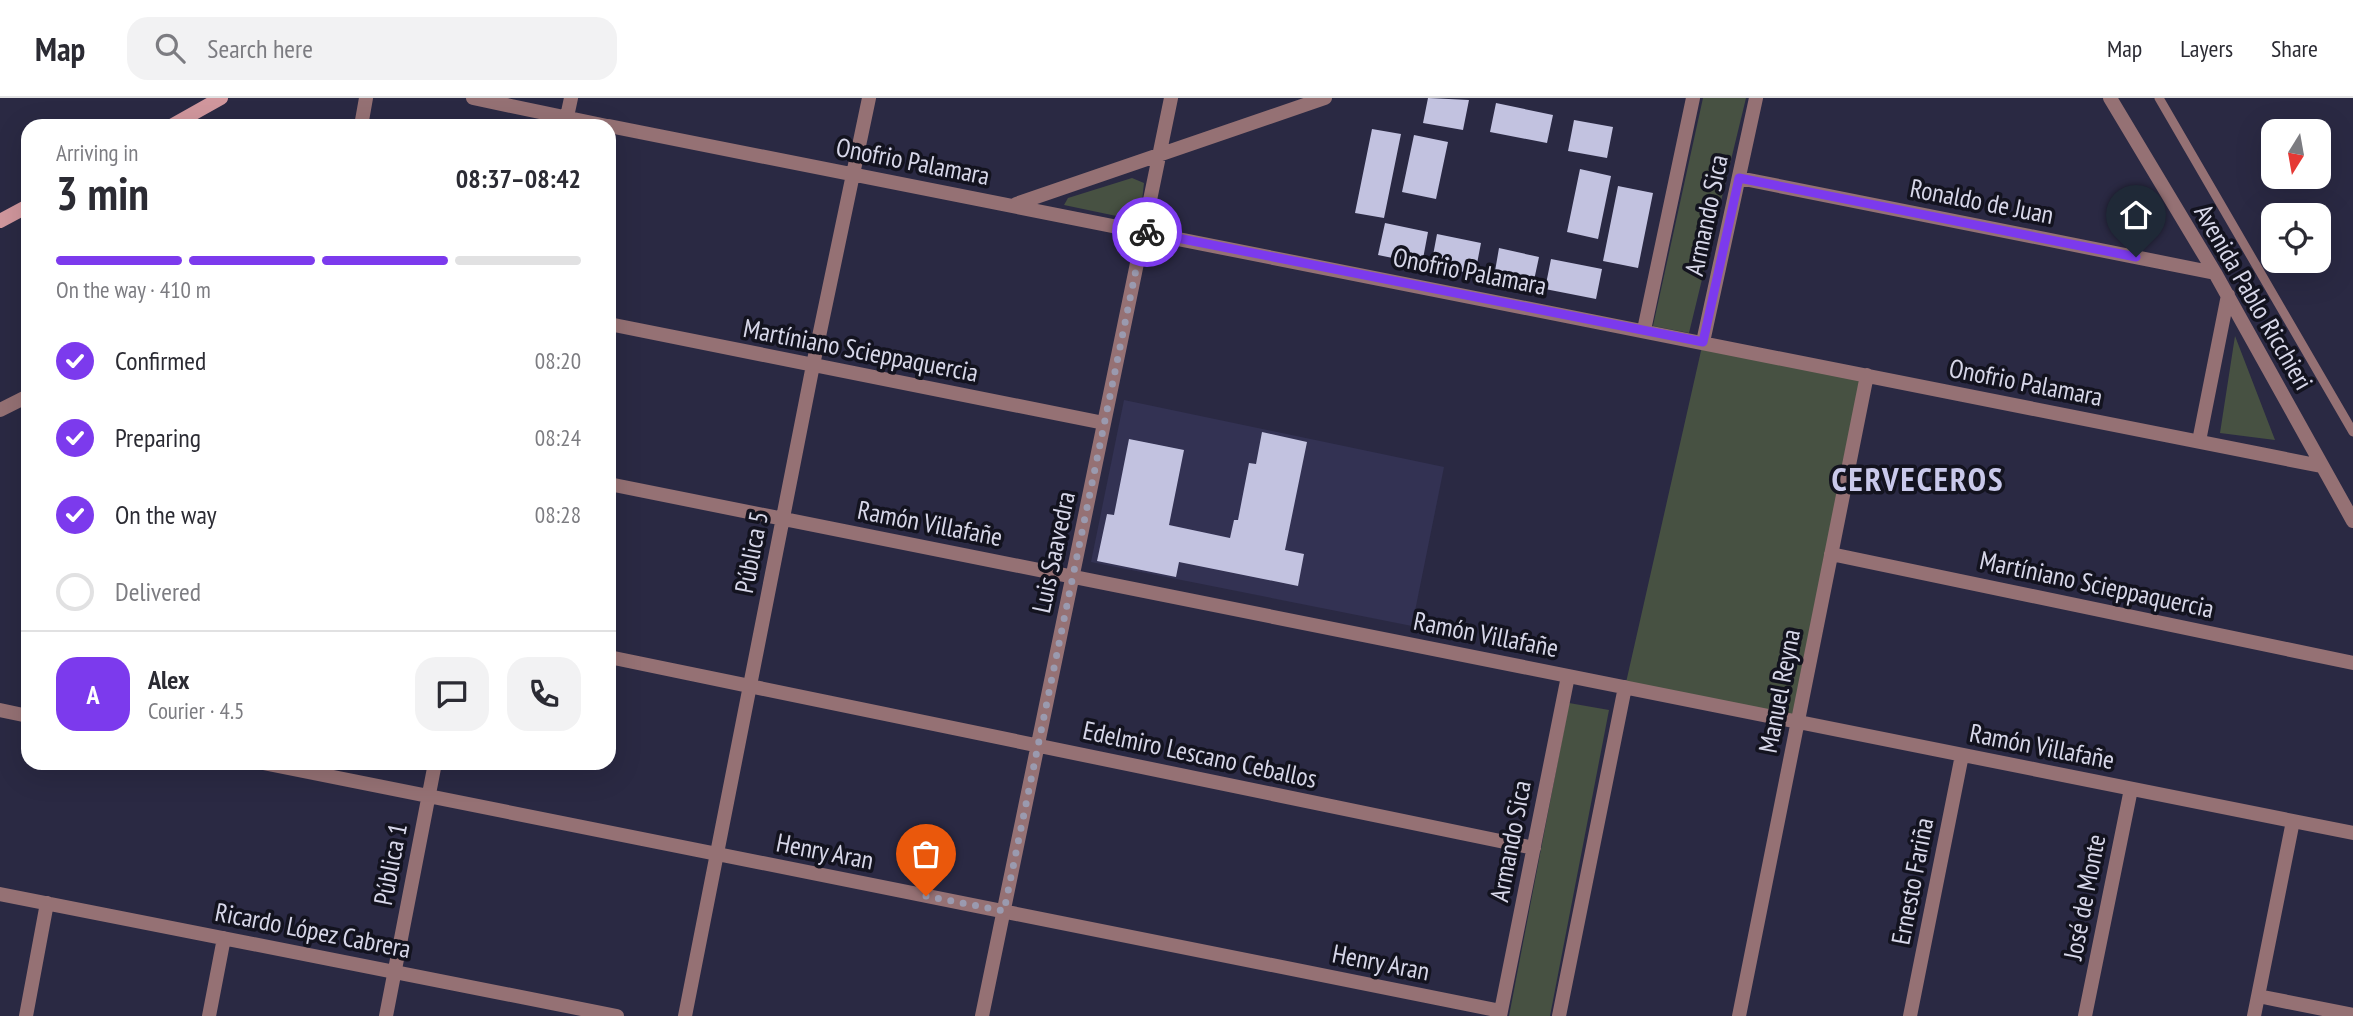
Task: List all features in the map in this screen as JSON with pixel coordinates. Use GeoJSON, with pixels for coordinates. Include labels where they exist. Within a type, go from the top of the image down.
{"type":"FeatureCollection","features":[{"type":"Feature","properties":{"kind":"street"},"geometry":{"type":"LineString","coordinates":[[184,119],[221,98]]}},
{"type":"Feature","properties":{"kind":"street"},"geometry":{"type":"LineString","coordinates":[[362,119],[366,98]]}},
{"type":"Feature","properties":{"kind":"street","name":"Onofrio Palamara"},"geometry":{"type":"LineString","coordinates":[[473,98],[554,119]]}},
{"type":"Feature","properties":{"kind":"street"},"geometry":{"type":"LineString","coordinates":[[567,119],[571,98]]}},
{"type":"Feature","properties":{"kind":"street","name":"Pública 5"},"geometry":{"type":"LineString","coordinates":[[685,1016],[813,365],[869,98]]}},
{"type":"Feature","properties":{"kind":"street","name":"Luis Saavedra"},"geometry":{"type":"LineString","coordinates":[[982,1016],[1171,98]]}},
{"type":"Feature","properties":{"kind":"street"},"geometry":{"type":"LineString","coordinates":[[1014,205],[1325,98]]}},
{"type":"Feature","properties":{"kind":"street","name":"Armando Sica"},"geometry":{"type":"LineString","coordinates":[[1644,330],[1693,98]]}},
{"type":"Feature","properties":{"kind":"street","name":"Armando Sica"},"geometry":{"type":"LineString","coordinates":[[1703,342],[1756,98]]}},
{"type":"Feature","properties":{"kind":"street","name":"Avenida Pablo Ricchieri"},"geometry":{"type":"LineString","coordinates":[[2110,98],[2228,295],[2353,521]]}},
{"type":"Feature","properties":{"kind":"street","name":"Onofrio Palamara"},"geometry":{"type":"LineString","coordinates":[[616,128],[2321,466]]}},
{"type":"Feature","properties":{"kind":"street","name":"Ronaldo de Juan"},"geometry":{"type":"LineString","coordinates":[[1739,178],[2215,273]]}},
{"type":"Feature","properties":{"kind":"street"},"geometry":{"type":"LineString","coordinates":[[0,222],[21,210]]}},
{"type":"Feature","properties":{"kind":"street"},"geometry":{"type":"LineString","coordinates":[[2199,441],[2228,295]]}},
{"type":"Feature","properties":{"kind":"street","name":"Martíniano Scieppaquercia"},"geometry":{"type":"LineString","coordinates":[[616,325],[1104,423]]}},
{"type":"Feature","properties":{"kind":"street","name":"Manuel Reyna"},"geometry":{"type":"LineString","coordinates":[[1739,1016],[1867,375]]}},
{"type":"Feature","properties":{"kind":"street"},"geometry":{"type":"LineString","coordinates":[[0,410],[21,400]]}},
{"type":"Feature","properties":{"kind":"street","name":"Ramón Villafañe"},"geometry":{"type":"LineString","coordinates":[[616,485],[2353,833]]}},
{"type":"Feature","properties":{"kind":"street","name":"Martíniano Scieppaquercia"},"geometry":{"type":"LineString","coordinates":[[1831,554],[2353,663]]}},
{"type":"Feature","properties":{"kind":"street","name":"Edelmiro Lescano Ceballos"},"geometry":{"type":"LineString","coordinates":[[616,658],[1534,848]]}},
{"type":"Feature","properties":{"kind":"street","name":"Armando Sica"},"geometry":{"type":"LineString","coordinates":[[1500,1014],[1568,676]]}},
{"type":"Feature","properties":{"kind":"street"},"geometry":{"type":"LineString","coordinates":[[1559,1016],[1625,687]]}},
{"type":"Feature","properties":{"kind":"street"},"geometry":{"type":"LineString","coordinates":[[0,710],[21,714]]}},
{"type":"Feature","properties":{"kind":"street","name":"Ernesto Fariña"},"geometry":{"type":"LineString","coordinates":[[1910,1016],[1962,755]]}},
{"type":"Feature","properties":{"kind":"street","name":"Henry Aran"},"geometry":{"type":"LineString","coordinates":[[298,770],[1004,911],[1500,1014]]}},
{"type":"Feature","properties":{"kind":"street","name":"Pública 1"},"geometry":{"type":"LineString","coordinates":[[386,1016],[434,770]]}},
{"type":"Feature","properties":{"kind":"street","name":"José de Monte"},"geometry":{"type":"LineString","coordinates":[[2085,1016],[2131,789]]}},
{"type":"Feature","properties":{"kind":"street"},"geometry":{"type":"LineString","coordinates":[[2254,1016],[2293,821]]}},
{"type":"Feature","properties":{"kind":"street","name":"Ricardo López Cabrera"},"geometry":{"type":"LineString","coordinates":[[0,894],[617,1016]]}},
{"type":"Feature","properties":{"kind":"street"},"geometry":{"type":"LineString","coordinates":[[26,1016],[47,903]]}},
{"type":"Feature","properties":{"kind":"street"},"geometry":{"type":"LineString","coordinates":[[209,1016],[224,938]]}},
{"type":"Feature","properties":{"kind":"street"},"geometry":{"type":"LineString","coordinates":[[2258,996],[2353,1015]]}},
{"type":"Feature","properties":{"kind":"lane"},"geometry":{"type":"LineString","coordinates":[[2159,98],[2353,432]]}},
{"type":"Feature","properties":{"kind":"shaded area"},"geometry":{"type":"Polygon","coordinates":[[[1124,400],[1444,467],[1412,626],[1091,562],[1124,400]]]}},
{"type":"Feature","properties":{"kind":"green space"},"geometry":{"type":"Polygon","coordinates":[[[1703,98],[1746,98],[1689,333],[1653,326],[1703,98]]]}},
{"type":"Feature","properties":{"kind":"green space"},"geometry":{"type":"Polygon","coordinates":[[[1132,178],[1144,183],[1141,210],[1136,218],[1064,205],[1068,198],[1132,178]]]}},
{"type":"Feature","properties":{"kind":"green space"},"geometry":{"type":"Polygon","coordinates":[[[2235,336],[2275,440],[2220,433],[2235,336]]]}},
{"type":"Feature","properties":{"kind":"green space"},"geometry":{"type":"Polygon","coordinates":[[[1703,342],[1867,375],[1798,722],[1625,687],[1703,342]]]}},
{"type":"Feature","properties":{"kind":"green space"},"geometry":{"type":"Polygon","coordinates":[[[1569,703],[1609,710],[1550,1016],[1509,1016],[1569,703]]]}},
{"type":"Feature","properties":{"kind":"building"},"geometry":{"type":"Polygon","coordinates":[[[1428,98],[1469,100],[1463,130],[1423,123],[1428,98]]]}},
{"type":"Feature","properties":{"kind":"building"},"geometry":{"type":"Polygon","coordinates":[[[1496,103],[1553,115],[1547,143],[1490,132],[1496,103]]]}},
{"type":"Feature","properties":{"kind":"building"},"geometry":{"type":"Polygon","coordinates":[[[1574,120],[1613,127],[1607,158],[1568,151],[1574,120]]]}},
{"type":"Feature","properties":{"kind":"building"},"geometry":{"type":"Polygon","coordinates":[[[1372,129],[1401,134],[1384,218],[1355,213],[1372,129]]]}},
{"type":"Feature","properties":{"kind":"building"},"geometry":{"type":"Polygon","coordinates":[[[1414,135],[1448,142],[1436,199],[1402,192],[1414,135]]]}},
{"type":"Feature","properties":{"kind":"building"},"geometry":{"type":"Polygon","coordinates":[[[1580,169],[1611,176],[1598,239],[1567,232],[1580,169]]]}},
{"type":"Feature","properties":{"kind":"building"},"geometry":{"type":"Polygon","coordinates":[[[1618,186],[1653,193],[1638,268],[1603,261],[1618,186]]]}},
{"type":"Feature","properties":{"kind":"building"},"geometry":{"type":"Polygon","coordinates":[[[1385,223],[1428,232],[1422,264],[1378,255],[1385,223]]]}},
{"type":"Feature","properties":{"kind":"building"},"geometry":{"type":"Polygon","coordinates":[[[1437,234],[1481,243],[1475,274],[1431,266],[1437,234]]]}},
{"type":"Feature","properties":{"kind":"building"},"geometry":{"type":"Polygon","coordinates":[[[1499,248],[1539,257],[1533,285],[1494,277],[1499,248]]]}},
{"type":"Feature","properties":{"kind":"building"},"geometry":{"type":"Polygon","coordinates":[[[1551,259],[1602,269],[1596,299],[1545,289],[1551,259]]]}},
{"type":"Feature","properties":{"kind":"building"},"geometry":{"type":"Polygon","coordinates":[[[1262,432],[1307,442],[1285,550],[1304,554],[1298,586],[1179,562],[1176,577],[1097,561],[1107,514],[1114,515],[1129,439],[1184,450],[1169,525],[1230,538],[1234,520],[1238,520],[1249,463],[1256,464],[1262,432]]]}},
{"type":"Feature","properties":{"kind":"way so far"},"geometry":{"type":"LineString","coordinates":[[926,896],[1004,911],[1144,231],[1147,232]]}},
{"type":"Feature","properties":{"kind":"district","name":"CERVECEROS"},"geometry":{"type":"Point","coordinates":[1918,478]}},
{"type":"Feature","properties":{"kind":"route"},"geometry":{"type":"LineString","coordinates":[[1147,232],[1703,342],[1739,178],[2136,257]]}}]}
